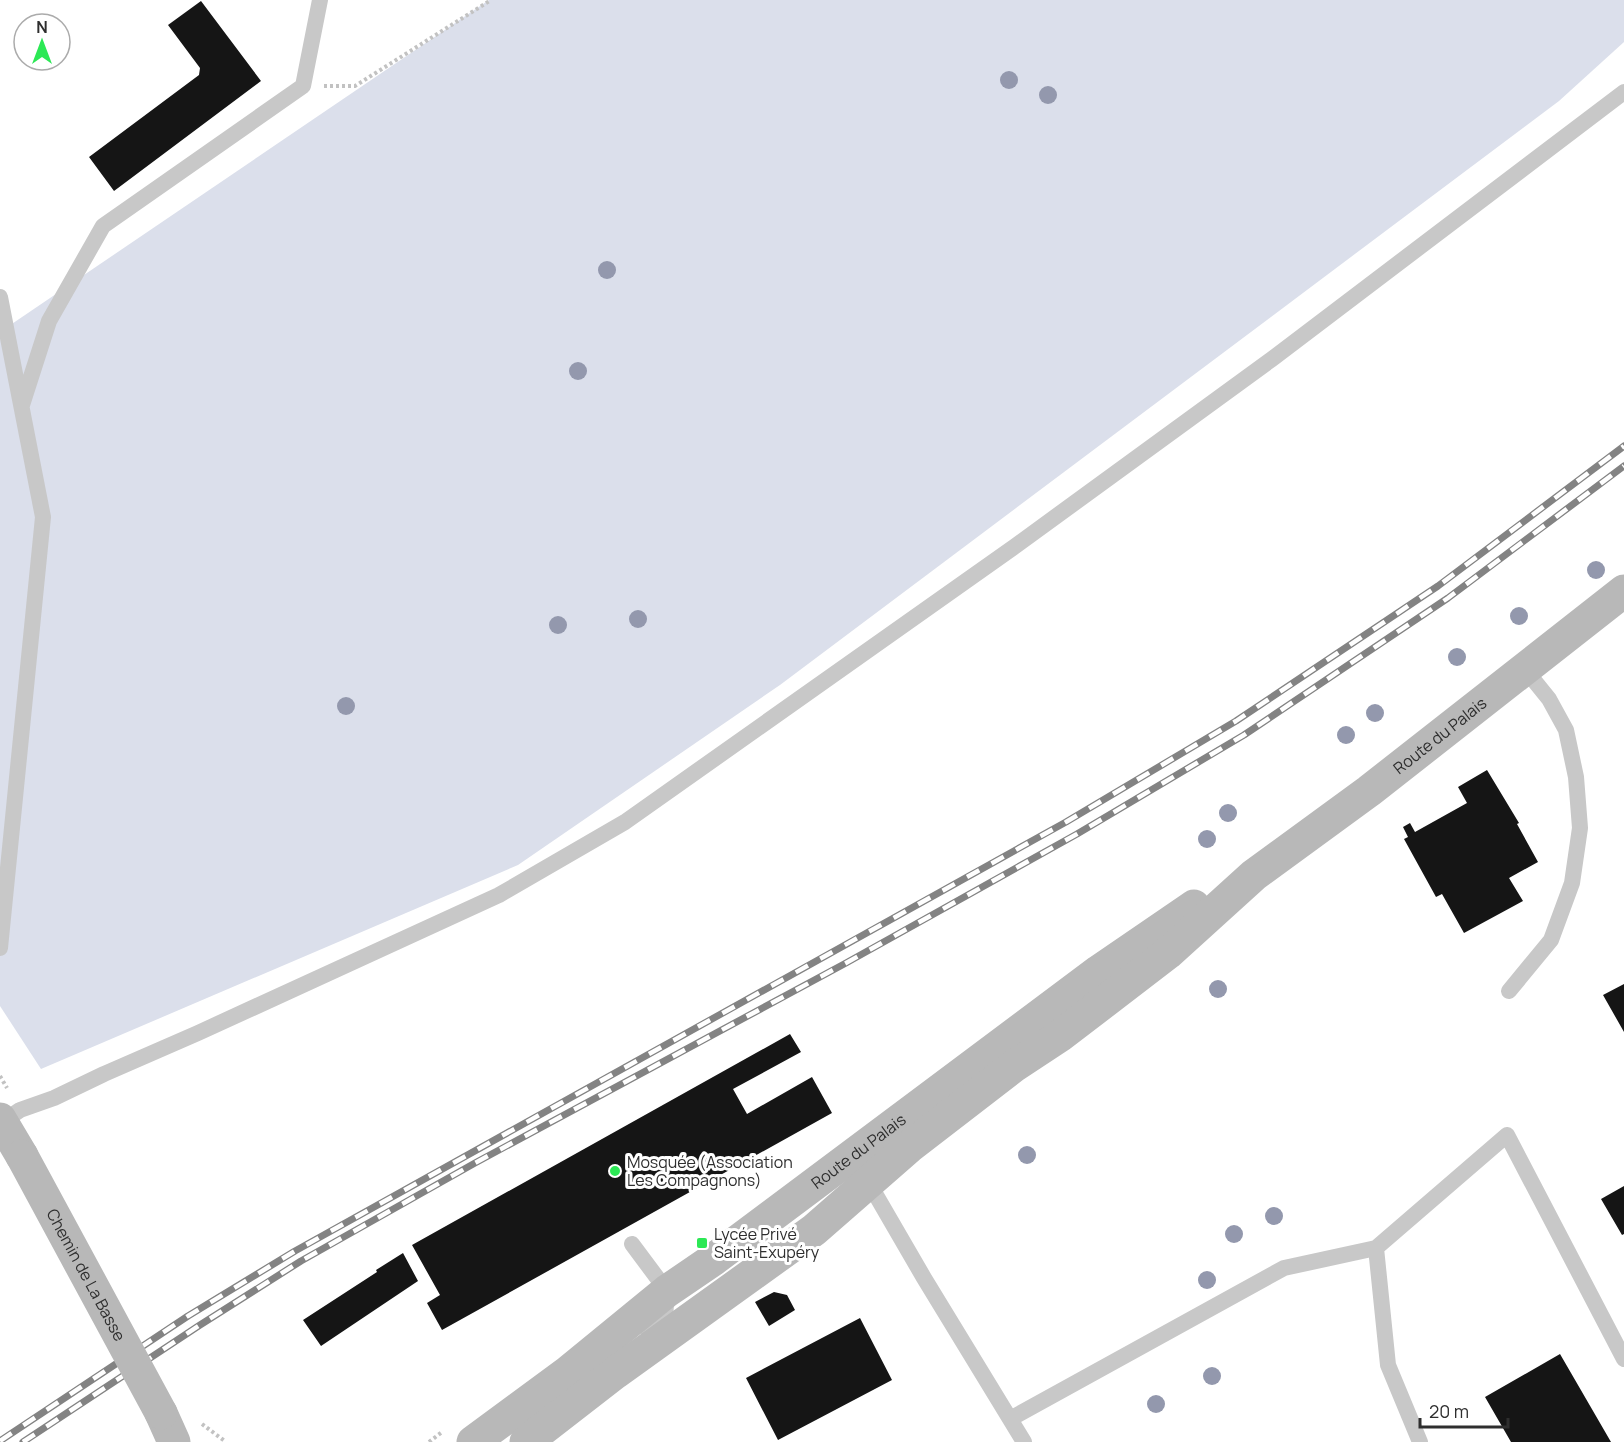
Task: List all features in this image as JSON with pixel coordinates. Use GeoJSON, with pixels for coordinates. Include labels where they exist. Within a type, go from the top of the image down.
{"type":"FeatureCollection","features":[{"type":"Feature","properties":{"kind":"main road","name":"Route du Palais"},"geometry":{"type":"LineString","coordinates":[[538,1432],[802,1239],[938,1125],[1168,953],[1254,875],[1369,790],[1624,591]]}},
{"type":"Feature","properties":{"kind":"main road","name":"Route du Palais"},"geometry":{"type":"LineString","coordinates":[[473,1442],[568,1372],[667,1291],[1099,971],[1214,892],[1254,875]]}},
{"type":"Feature","properties":{"kind":"main road","name":"Chemin de La Basse"},"geometry":{"type":"LineString","coordinates":[[1,1120],[178,1431]]}},
{"type":"Feature","properties":{"kind":"lane"},"geometry":{"type":"LineString","coordinates":[[21,408],[49,321],[102,226],[302,87],[320,0]]}},
{"type":"Feature","properties":{"kind":"lane"},"geometry":{"type":"LineString","coordinates":[[1,1120],[198,1033],[499,895],[625,822],[1014,547],[1272,360],[1624,92]]}},
{"type":"Feature","properties":{"kind":"lane"},"geometry":{"type":"LineString","coordinates":[[0,297],[43,517],[0,948]]}},
{"type":"Feature","properties":{"kind":"lane"},"geometry":{"type":"LineString","coordinates":[[1509,991],[1551,940],[1572,883],[1580,828],[1576,777],[1566,730],[1549,699],[1524,668]]}},
{"type":"Feature","properties":{"kind":"lane"},"geometry":{"type":"LineString","coordinates":[[850,1156],[869,1182],[1015,1433],[1284,1268],[1376,1248],[1507,1135],[1624,1359]]}},
{"type":"Feature","properties":{"kind":"lane"},"geometry":{"type":"LineString","coordinates":[[538,1432],[577,1386],[665,1318],[667,1291],[632,1244]]}},
{"type":"Feature","properties":{"kind":"lane"},"geometry":{"type":"LineString","coordinates":[[1376,1248],[1388,1365],[1420,1442]]}},
{"type":"Feature","properties":{"kind":"path"},"geometry":{"type":"LineString","coordinates":[[302,87],[355,86],[491,0]]}},
{"type":"Feature","properties":{"kind":"path"},"geometry":{"type":"LineString","coordinates":[[178,1431],[226,1442]]}},
{"type":"Feature","properties":{"kind":"shaded area"},"geometry":{"type":"Polygon","coordinates":[[[489,0],[1624,0],[1624,42],[1559,101],[780,685],[518,865],[41,1069],[0,1006],[0,332],[489,0]]]}},
{"type":"Feature","properties":{"kind":"building"},"geometry":{"type":"Polygon","coordinates":[[[201,1],[261,81],[114,191],[89,157],[199,75],[200,68],[168,25],[201,1]]]}},
{"type":"Feature","properties":{"kind":"building"},"geometry":{"type":"Polygon","coordinates":[[[1487,770],[1519,823],[1517,824],[1538,862],[1509,878],[1523,901],[1464,933],[1442,894],[1436,897],[1404,839],[1408,837],[1403,827],[1410,823],[1415,832],[1467,803],[1458,787],[1487,770]]]}},
{"type":"Feature","properties":{"kind":"building"},"geometry":{"type":"Polygon","coordinates":[[[1624,984],[1624,1032],[1603,995],[1624,984]]]}},
{"type":"Feature","properties":{"kind":"building"},"geometry":{"type":"Polygon","coordinates":[[[790,1034],[801,1052],[733,1089],[747,1114],[812,1077],[832,1113],[442,1330],[427,1303],[440,1295],[412,1245],[790,1034]]]}},
{"type":"Feature","properties":{"kind":"building"},"geometry":{"type":"Polygon","coordinates":[[[1624,1186],[1624,1234],[1622,1235],[1601,1199],[1624,1186]]]}},
{"type":"Feature","properties":{"kind":"building"},"geometry":{"type":"Polygon","coordinates":[[[403,1253],[418,1281],[321,1346],[303,1320],[403,1253]]]}},
{"type":"Feature","properties":{"kind":"building"},"geometry":{"type":"Polygon","coordinates":[[[774,1292],[787,1295],[795,1310],[769,1326],[755,1302],[774,1292]]]}},
{"type":"Feature","properties":{"kind":"building"},"geometry":{"type":"Polygon","coordinates":[[[860,1318],[892,1380],[778,1440],[746,1378],[860,1318]]]}},
{"type":"Feature","properties":{"kind":"building"},"geometry":{"type":"Polygon","coordinates":[[[1560,1354],[1611,1442],[1511,1442],[1485,1397],[1560,1354]]]}},
{"type":"Feature","properties":{"kind":"railway"},"geometry":{"type":"LineString","coordinates":[[0,1441],[188,1316],[295,1251],[1066,822],[1236,721],[1438,586],[1624,446]]}},
{"type":"Feature","properties":{"kind":"railway"},"geometry":{"type":"LineString","coordinates":[[23,1442],[301,1261],[475,1163],[846,963],[1077,834],[1244,735],[1448,598],[1624,466]]}},
{"type":"Feature","properties":{"kind":"place","name":"Mosquée (Association Les Compagnons)"},"geometry":{"type":"Point","coordinates":[615,1171]}},
{"type":"Feature","properties":{"kind":"place","name":"Lycée Privé Saint-Exupéry"},"geometry":{"type":"Point","coordinates":[702,1243]}}]}
